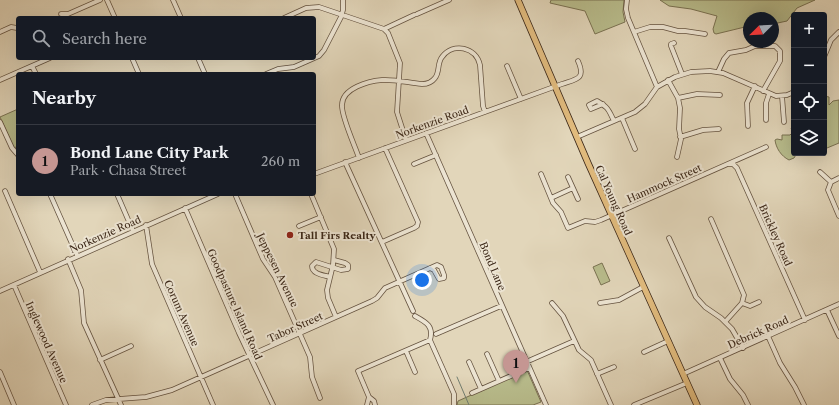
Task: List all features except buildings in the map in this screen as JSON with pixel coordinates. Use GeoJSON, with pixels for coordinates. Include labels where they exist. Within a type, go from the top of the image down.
{"type":"FeatureCollection","features":[{"type":"Feature","properties":{"kind":"main road","name":"Cal Young Road"},"geometry":{"type":"LineString","coordinates":[[518,0],[611,216],[697,405]]}},
{"type":"Feature","properties":{"kind":"street"},"geometry":{"type":"LineString","coordinates":[[61,14],[66,15],[100,0]]}},
{"type":"Feature","properties":{"kind":"street"},"geometry":{"type":"LineString","coordinates":[[106,0],[113,16]]}},
{"type":"Feature","properties":{"kind":"street"},"geometry":{"type":"LineString","coordinates":[[173,0],[180,16]]}},
{"type":"Feature","properties":{"kind":"street"},"geometry":{"type":"LineString","coordinates":[[316,58],[320,56],[324,50],[342,14],[344,0]]}},
{"type":"Feature","properties":{"kind":"street"},"geometry":{"type":"LineString","coordinates":[[384,29],[449,0]]}},
{"type":"Feature","properties":{"kind":"street"},"geometry":{"type":"LineString","coordinates":[[628,0],[626,9],[627,15],[657,87]]}},
{"type":"Feature","properties":{"kind":"street"},"geometry":{"type":"LineString","coordinates":[[289,16],[312,7],[324,8],[384,29],[390,38],[400,63],[397,112],[406,140]]}},
{"type":"Feature","properties":{"kind":"street"},"geometry":{"type":"LineString","coordinates":[[634,32],[648,27],[660,26],[678,32],[685,31],[705,34]]}},
{"type":"Feature","properties":{"kind":"street"},"geometry":{"type":"LineString","coordinates":[[0,32],[11,27],[16,28]]}},
{"type":"Feature","properties":{"kind":"street"},"geometry":{"type":"LineString","coordinates":[[827,50],[831,40],[839,32]]}},
{"type":"Feature","properties":{"kind":"street"},"geometry":{"type":"LineString","coordinates":[[674,43],[671,46],[682,74]]}},
{"type":"Feature","properties":{"kind":"street"},"geometry":{"type":"LineString","coordinates":[[718,72],[724,59],[729,53],[746,50],[755,46],[776,46],[780,51],[780,59],[763,91]]}},
{"type":"Feature","properties":{"kind":"street"},"geometry":{"type":"LineString","coordinates":[[359,158],[342,108],[342,99],[350,90],[380,80],[422,84],[430,83],[436,76],[440,62],[444,55],[455,49],[462,48],[469,50],[477,56],[480,63],[483,105],[485,112]]}},
{"type":"Feature","properties":{"kind":"street"},"geometry":{"type":"LineString","coordinates":[[22,72],[46,60]]}},
{"type":"Feature","properties":{"kind":"street"},"geometry":{"type":"LineString","coordinates":[[133,60],[138,72]]}},
{"type":"Feature","properties":{"kind":"street"},"geometry":{"type":"LineString","coordinates":[[200,60],[204,72]]}},
{"type":"Feature","properties":{"kind":"street"},"geometry":{"type":"LineString","coordinates":[[271,72],[278,69],[294,67],[311,60]]}},
{"type":"Feature","properties":{"kind":"street","name":"Norkenzie Road"},"geometry":{"type":"LineString","coordinates":[[316,173],[555,86],[574,81],[579,77],[582,70],[578,61]]}},
{"type":"Feature","properties":{"kind":"street"},"geometry":{"type":"LineString","coordinates":[[32,66],[35,72]]}},
{"type":"Feature","properties":{"kind":"street"},"geometry":{"type":"LineString","coordinates":[[507,66],[521,99]]}},
{"type":"Feature","properties":{"kind":"street"},"geometry":{"type":"LineString","coordinates":[[577,136],[614,122],[635,112],[643,106],[657,87],[682,74],[700,71],[718,72],[732,76],[769,94],[782,96],[791,93]]}},
{"type":"Feature","properties":{"kind":"street"},"geometry":{"type":"LineString","coordinates":[[0,80],[16,75]]}},
{"type":"Feature","properties":{"kind":"street"},"geometry":{"type":"LineString","coordinates":[[668,80],[678,98],[680,108],[680,137],[677,157]]}},
{"type":"Feature","properties":{"kind":"street"},"geometry":{"type":"LineString","coordinates":[[748,126],[748,103],[755,86]]}},
{"type":"Feature","properties":{"kind":"street"},"geometry":{"type":"LineString","coordinates":[[678,98],[697,94],[720,94]]}},
{"type":"Feature","properties":{"kind":"street"},"geometry":{"type":"LineString","coordinates":[[766,120],[766,103],[769,94]]}},
{"type":"Feature","properties":{"kind":"street"},"geometry":{"type":"LineString","coordinates":[[782,96],[784,122]]}},
{"type":"Feature","properties":{"kind":"street"},"geometry":{"type":"LineString","coordinates":[[603,104],[607,106],[614,122]]}},
{"type":"Feature","properties":{"kind":"street"},"geometry":{"type":"LineString","coordinates":[[622,118],[636,149]]}},
{"type":"Feature","properties":{"kind":"street"},"geometry":{"type":"LineString","coordinates":[[0,122],[12,148],[16,153]]}},
{"type":"Feature","properties":{"kind":"street"},"geometry":{"type":"LineString","coordinates":[[680,137],[704,130],[719,129]]}},
{"type":"Feature","properties":{"kind":"street"},"geometry":{"type":"LineString","coordinates":[[0,134],[5,132]]}},
{"type":"Feature","properties":{"kind":"street","name":"Bond Lane"},"geometry":{"type":"LineString","coordinates":[[426,133],[501,306],[546,405]]}},
{"type":"Feature","properties":{"kind":"street","name":"Hammock Street"},"geometry":{"type":"LineString","coordinates":[[551,198],[561,212],[568,228],[583,221],[596,222],[766,147]]}},
{"type":"Feature","properties":{"kind":"street"},"geometry":{"type":"LineString","coordinates":[[382,242],[414,228],[417,226],[418,222],[385,148]]}},
{"type":"Feature","properties":{"kind":"street"},"geometry":{"type":"LineString","coordinates":[[414,164],[436,155]]}},
{"type":"Feature","properties":{"kind":"street"},"geometry":{"type":"LineString","coordinates":[[346,162],[412,311]]}},
{"type":"Feature","properties":{"kind":"street","name":"Brickley Road"},"geometry":{"type":"LineString","coordinates":[[726,165],[733,164],[737,168],[805,320]]}},
{"type":"Feature","properties":{"kind":"street"},"geometry":{"type":"LineString","coordinates":[[820,172],[831,182]]}},
{"type":"Feature","properties":{"kind":"street"},"geometry":{"type":"LineString","coordinates":[[540,174],[551,198],[573,188]]}},
{"type":"Feature","properties":{"kind":"street"},"geometry":{"type":"LineString","coordinates":[[568,177],[578,199]]}},
{"type":"Feature","properties":{"kind":"street"},"geometry":{"type":"LineString","coordinates":[[839,178],[831,182],[829,187],[829,192],[839,216]]}},
{"type":"Feature","properties":{"kind":"street"},"geometry":{"type":"LineString","coordinates":[[5,191],[40,272]]}},
{"type":"Feature","properties":{"kind":"street"},"geometry":{"type":"LineString","coordinates":[[51,196],[77,255]]}},
{"type":"Feature","properties":{"kind":"street"},"geometry":{"type":"LineString","coordinates":[[118,196],[133,231]]}},
{"type":"Feature","properties":{"kind":"street","name":"Norkenzie Road"},"geometry":{"type":"LineString","coordinates":[[0,291],[77,255],[213,196]]}},
{"type":"Feature","properties":{"kind":"street","name":"Jeppesen Avenue"},"geometry":{"type":"LineString","coordinates":[[236,196],[263,259],[275,277],[310,357],[312,377],[320,398]]}},
{"type":"Feature","properties":{"kind":"street"},"geometry":{"type":"LineString","coordinates":[[312,196],[333,245],[334,260],[327,286],[327,294],[336,317]]}},
{"type":"Feature","properties":{"kind":"street","name":"Goodpasture Island Road"},"geometry":{"type":"LineString","coordinates":[[185,208],[273,405]]}},
{"type":"Feature","properties":{"kind":"street"},"geometry":{"type":"LineString","coordinates":[[299,226],[321,217]]}},
{"type":"Feature","properties":{"kind":"street"},"geometry":{"type":"LineString","coordinates":[[711,219],[744,293],[742,303],[725,322]]}},
{"type":"Feature","properties":{"kind":"street","name":"Corum Avenue"},"geometry":{"type":"LineString","coordinates":[[146,225],[152,264],[213,405]]}},
{"type":"Feature","properties":{"kind":"street"},"geometry":{"type":"LineString","coordinates":[[669,238],[696,297],[705,307],[725,322],[736,334],[743,348]]}},
{"type":"Feature","properties":{"kind":"street"},"geometry":{"type":"LineString","coordinates":[[68,260],[81,290],[84,323],[120,405]]}},
{"type":"Feature","properties":{"kind":"street"},"geometry":{"type":"LineString","coordinates":[[330,277],[314,271],[312,266],[316,262],[333,268],[347,270],[348,267],[346,263],[334,260]]}},
{"type":"Feature","properties":{"kind":"street","name":"Tabor Street"},"geometry":{"type":"LineString","coordinates":[[92,405],[106,400],[141,398],[157,395],[250,356],[372,301],[377,298],[385,288],[430,268]]}},
{"type":"Feature","properties":{"kind":"street","name":"Inglewood Avenue"},"geometry":{"type":"LineString","coordinates":[[14,285],[66,405]]}},
{"type":"Feature","properties":{"kind":"street"},"geometry":{"type":"LineString","coordinates":[[600,303],[619,300],[643,287]]}},
{"type":"Feature","properties":{"kind":"street"},"geometry":{"type":"LineString","coordinates":[[742,303],[751,306],[759,302]]}},
{"type":"Feature","properties":{"kind":"street"},"geometry":{"type":"LineString","coordinates":[[552,303],[563,316],[580,352],[591,360],[611,405]]}},
{"type":"Feature","properties":{"kind":"street","name":"Debrick Road"},"geometry":{"type":"LineString","coordinates":[[683,374],[839,304]]}},
{"type":"Feature","properties":{"kind":"street"},"geometry":{"type":"LineString","coordinates":[[436,334],[501,306]]}},
{"type":"Feature","properties":{"kind":"street"},"geometry":{"type":"LineString","coordinates":[[827,310],[839,336]]}},
{"type":"Feature","properties":{"kind":"street"},"geometry":{"type":"LineString","coordinates":[[416,316],[427,322],[432,334],[430,340],[454,394],[454,405]]}},
{"type":"Feature","properties":{"kind":"street"},"geometry":{"type":"LineString","coordinates":[[768,336],[780,363],[804,405]]}},
{"type":"Feature","properties":{"kind":"street"},"geometry":{"type":"LineString","coordinates":[[375,405],[374,401],[369,397],[358,371],[430,340]]}},
{"type":"Feature","properties":{"kind":"street"},"geometry":{"type":"LineString","coordinates":[[526,362],[574,341]]}},
{"type":"Feature","properties":{"kind":"street"},"geometry":{"type":"LineString","coordinates":[[644,352],[668,342]]}},
{"type":"Feature","properties":{"kind":"street"},"geometry":{"type":"LineString","coordinates":[[100,360],[131,346]]}},
{"type":"Feature","properties":{"kind":"street"},"geometry":{"type":"LineString","coordinates":[[406,351],[415,372]]}},
{"type":"Feature","properties":{"kind":"street"},"geometry":{"type":"LineString","coordinates":[[487,354],[499,381]]}},
{"type":"Feature","properties":{"kind":"street"},"geometry":{"type":"LineString","coordinates":[[720,358],[730,380],[743,394],[748,405]]}},
{"type":"Feature","properties":{"kind":"street"},"geometry":{"type":"LineString","coordinates":[[469,362],[481,389]]}},
{"type":"Feature","properties":{"kind":"street"},"geometry":{"type":"LineString","coordinates":[[597,374],[614,367]]}},
{"type":"Feature","properties":{"kind":"street"},"geometry":{"type":"LineString","coordinates":[[472,393],[529,368]]}},
{"type":"Feature","properties":{"kind":"street"},"geometry":{"type":"LineString","coordinates":[[0,372],[14,405]]}},
{"type":"Feature","properties":{"kind":"street"},"geometry":{"type":"LineString","coordinates":[[634,405],[687,383]]}},
{"type":"Feature","properties":{"kind":"street"},"geometry":{"type":"LineString","coordinates":[[367,405],[369,397]]}},
{"type":"Feature","properties":{"kind":"green space"},"geometry":{"type":"Polygon","coordinates":[[[551,0],[624,0],[623,12],[625,22],[595,34],[585,11],[550,3],[551,0]]]}},
{"type":"Feature","properties":{"kind":"green space"},"geometry":{"type":"Polygon","coordinates":[[[660,0],[815,0],[797,8],[794,12],[791,12],[791,16],[787,21],[779,23],[779,12],[743,12],[743,27],[716,34],[714,33],[713,29],[717,16],[691,9],[669,6],[660,0]]]}},
{"type":"Feature","properties":{"kind":"green space"},"geometry":{"type":"Polygon","coordinates":[[[827,97],[829,97],[829,105],[833,101],[839,100],[839,143],[827,148],[827,97]]]}},
{"type":"Feature","properties":{"kind":"green space"},"geometry":{"type":"Polygon","coordinates":[[[16,110],[16,147],[14,148],[0,117],[16,110]]]}},
{"type":"Feature","properties":{"kind":"green space"},"geometry":{"type":"Polygon","coordinates":[[[791,134],[791,156],[795,156],[789,160],[779,152],[775,140],[782,140],[782,135],[791,134]]]}},
{"type":"Feature","properties":{"kind":"green space"},"geometry":{"type":"Polygon","coordinates":[[[602,263],[610,281],[601,285],[593,267],[602,263]]]}},
{"type":"Feature","properties":{"kind":"green space"},"geometry":{"type":"Polygon","coordinates":[[[527,370],[541,402],[533,405],[457,405],[458,401],[527,370]]]}},
{"type":"Feature","properties":{"kind":"waterway"},"geometry":{"type":"LineString","coordinates":[[457,377],[469,405]]}},
{"type":"Feature","properties":{"kind":"place","name":"Tall Firs Realty"},"geometry":{"type":"Point","coordinates":[290,235]}},
{"type":"Feature","properties":{"kind":"place","name":"Bond Lane City Park"},"geometry":{"type":"Point","coordinates":[516,383]}}]}
